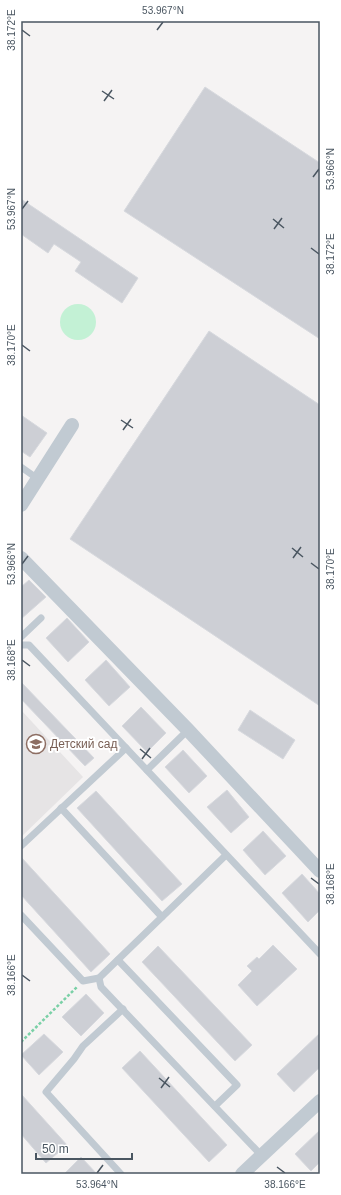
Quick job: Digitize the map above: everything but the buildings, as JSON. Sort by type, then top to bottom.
[{"type":"street","points":[[21,505],[72,425]]},
{"type":"street","points":[[21,558],[188,730],[320,871]]},
{"type":"street","points":[[242,1174],[320,1101]]},
{"type":"lane","points":[[21,468],[38,479]]},
{"type":"lane","points":[[21,637],[41,618]]},
{"type":"lane","points":[[21,645],[29,645],[320,954]]},
{"type":"lane","points":[[147,770],[188,730]]},
{"type":"lane","points":[[21,846],[126,748]]},
{"type":"lane","points":[[61,808],[162,917]]},
{"type":"lane","points":[[21,915],[83,981],[99,978],[226,855]]},
{"type":"lane","points":[[118,960],[237,1086],[216,1106]]},
{"type":"lane","points":[[99,978],[101,987],[262,1156]]},
{"type":"lane","points":[[121,1174],[46,1092],[83,1046],[123,1009]]},
{"type":"path","points":[[21,1042],[83,981]]},
{"type":"shaded area","name":"Детский сад","points":[[21,710],[83,777],[21,837]]},
{"type":"green space","points":[[82,304],[91,309],[95,315],[95,329],[91,335],[82,340],[74,340],[65,335],[61,329],[60,318],[65,309],[71,305]]},
{"type":"place","name":"Детский сад","points":[[36,744]]}]
